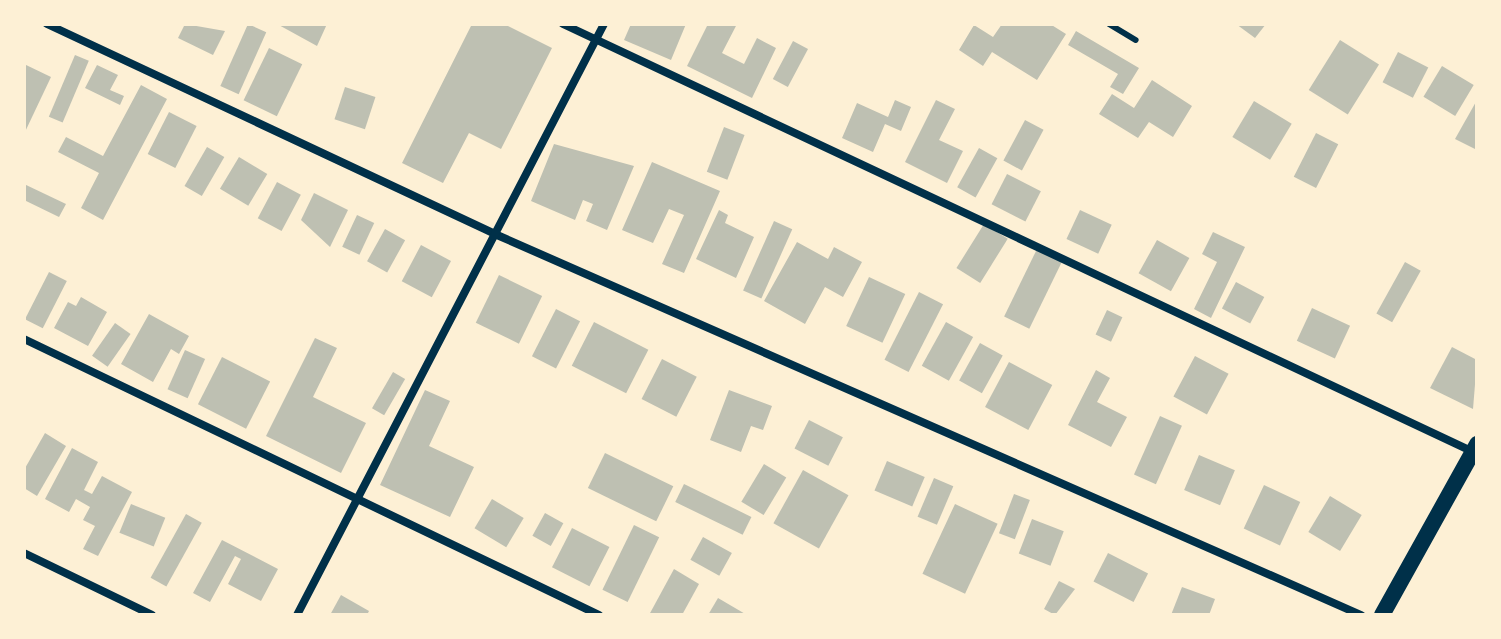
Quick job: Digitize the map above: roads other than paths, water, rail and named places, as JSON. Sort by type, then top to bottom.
[{"type":"main road","points":[[1382,615],[1473,447]]},
{"type":"street","points":[[47,24],[497,235],[1361,615]]},
{"type":"street","points":[[563,24],[1473,447]]},
{"type":"street","points":[[297,615],[604,24]]},
{"type":"street","points":[[24,339],[599,615]]},
{"type":"street","points":[[24,553],[152,615]]},
{"type":"lane","points":[[1109,24],[1136,40]]}]
